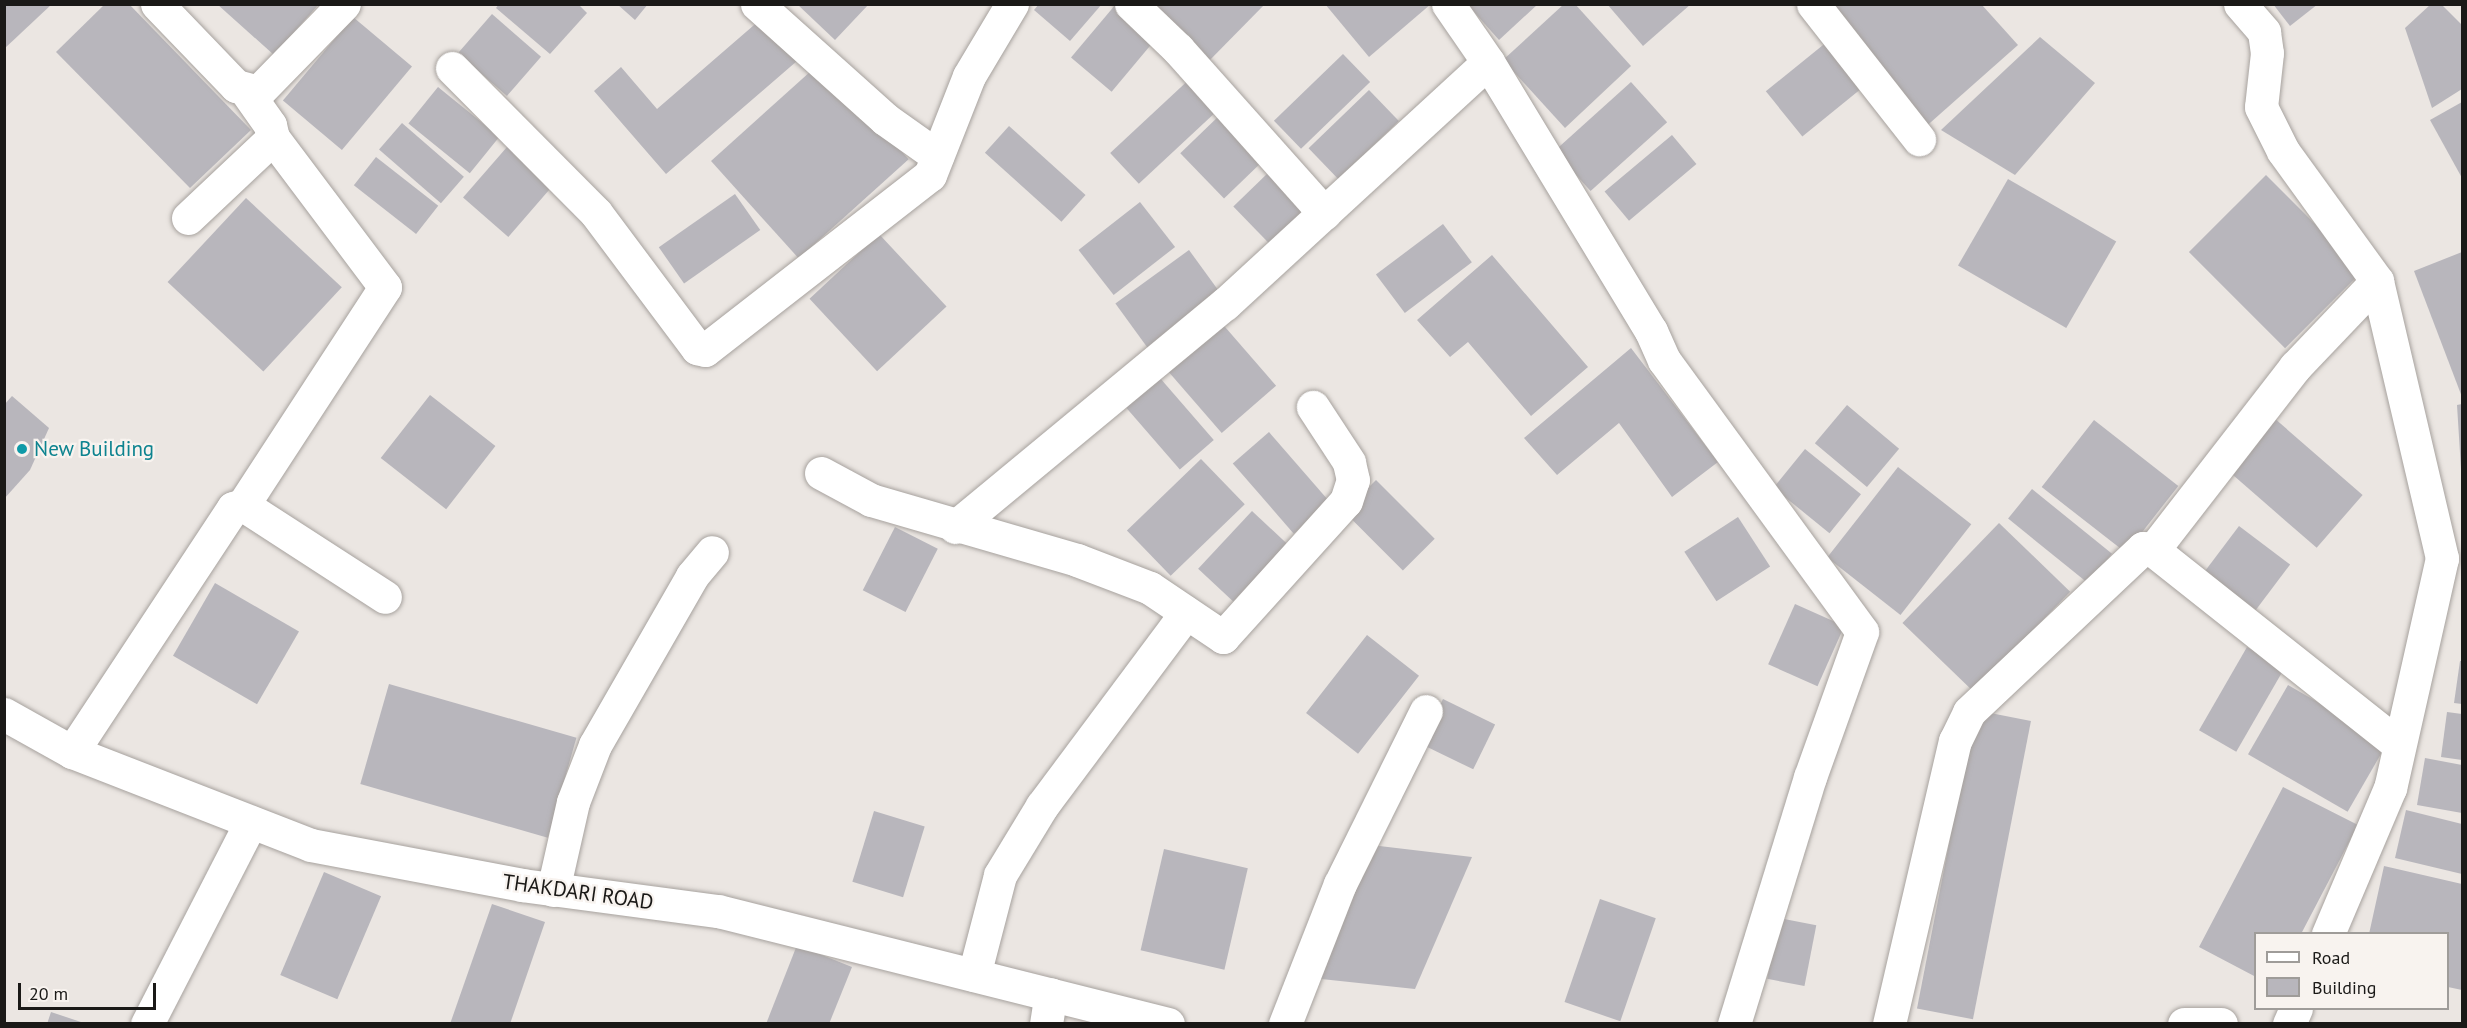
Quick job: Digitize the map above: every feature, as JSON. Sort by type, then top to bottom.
[{"type":"street","points":[[72,752],[228,515],[243,505],[385,287],[273,138],[270,125],[246,91],[158,4]]},
{"type":"street","points":[[246,91],[258,92],[344,4]]},
{"type":"street","points":[[757,4],[885,118],[937,156]]},
{"type":"street","points":[[452,68],[596,213],[700,350],[930,175],[969,76],[1012,4]]},
{"type":"street","points":[[1131,4],[1178,49],[1324,213]]},
{"type":"street","points":[[1448,4],[1488,62],[1651,331],[1664,360],[1862,632],[1809,777],[1734,1023]]},
{"type":"street","points":[[1813,4],[1919,139]]},
{"type":"street","points":[[2240,4],[2264,32],[2267,53],[2262,107],[2283,151],[2377,281],[2442,558],[2390,788],[2328,932]]},
{"type":"street","points":[[956,527],[1225,304],[1488,62]]},
{"type":"street","points":[[188,218],[266,149],[273,138]]},
{"type":"street","points":[[2153,550],[2295,367],[2377,281]]},
{"type":"street","points":[[821,473],[872,500],[956,527],[1077,560],[1150,588],[1223,637],[1232,631],[1346,501],[1353,480],[1349,462],[1313,407]]},
{"type":"street","points":[[243,505],[385,597]]},
{"type":"street","points":[[1889,1023],[1955,741],[1969,712],[2136,551],[2153,550],[2399,745]]},
{"type":"street","points":[[553,890],[573,802],[595,745],[692,576],[712,552]]},
{"type":"street","points":[[974,975],[1000,875],[1042,806],[1186,613]]},
{"type":"street","points":[[1285,1023],[1340,884],[1426,711]]},
{"type":"street","name":"THAKDARI ROAD","points":[[4,714],[72,752],[311,845],[553,890],[718,911],[974,975],[1049,1009],[1168,1023]]},
{"type":"street","points":[[147,1023],[251,822]]},
{"type":"street","points":[[2184,1023],[2221,1023]]},
{"type":"building","points":[[4,4],[52,4],[4,49]]},
{"type":"building","points":[[105,4],[129,4],[251,130],[190,188],[56,52]]},
{"type":"building","points":[[217,4],[319,4],[274,55]]},
{"type":"building","points":[[499,4],[578,4],[587,13],[550,54],[496,8]]},
{"type":"building","points":[[617,4],[648,4],[635,20]]},
{"type":"building","points":[[797,4],[869,4],[835,40]]},
{"type":"building","points":[[1039,4],[1102,4],[1070,41],[1034,10]]},
{"type":"building","points":[[1116,4],[1157,38],[1112,92],[1071,58]]},
{"type":"building","points":[[1144,4],[1265,4],[1205,65]]},
{"type":"building","points":[[1325,4],[1431,4],[1369,57]]},
{"type":"building","points":[[1467,4],[1538,4],[1499,40]]},
{"type":"building","points":[[1564,4],[1575,4],[1631,66],[1565,128],[1503,60]]},
{"type":"building","points":[[1607,4],[1691,4],[1643,46]]},
{"type":"building","points":[[2273,4],[2318,4],[2290,26]]},
{"type":"building","points":[[2431,4],[2441,4],[2462,25],[2462,89],[2432,108],[2405,28]]},
{"type":"building","points":[[1820,5],[1982,5],[2018,45],[1922,130]]},
{"type":"building","points":[[492,14],[541,57],[507,96],[458,53]]},
{"type":"building","points":[[353,17],[412,66],[342,150],[283,100]]},
{"type":"building","points":[[761,19],[797,61],[666,174],[594,91],[621,67],[657,109]]},
{"type":"building","points":[[2040,37],[2095,83],[2015,175],[1941,130]]},
{"type":"building","points":[[1828,41],[1865,86],[1802,136],[1766,91]]},
{"type":"building","points":[[1343,54],[1370,82],[1301,149],[1274,121]]},
{"type":"building","points":[[821,62],[909,159],[799,258],[711,161]]},
{"type":"building","points":[[1195,74],[1224,105],[1139,184],[1110,153]]},
{"type":"building","points":[[1631,82],[1667,122],[1591,191],[1554,151]]},
{"type":"building","points":[[438,87],[499,137],[470,173],[408,124]]},
{"type":"building","points":[[1369,90],[1399,121],[1338,179],[1309,148]]},
{"type":"building","points":[[2462,102],[2462,178],[2430,120]]},
{"type":"building","points":[[1222,113],[1266,158],[1224,199],[1180,153]]},
{"type":"building","points":[[402,123],[464,177],[441,203],[379,149]]},
{"type":"building","points":[[1009,126],[1086,195],[1061,222],[985,153]]},
{"type":"building","points":[[1672,135],[1696,164],[1629,221],[1605,192]]},
{"type":"building","points":[[507,147],[552,186],[508,237],[463,198]]},
{"type":"building","points":[[376,157],[438,206],[416,234],[354,185]]},
{"type":"building","points":[[1270,171],[1306,208],[1269,244],[1233,206]]},
{"type":"building","points":[[2266,175],[2362,271],[2285,348],[2189,252]]},
{"type":"building","points":[[2008,179],[2116,241],[2066,328],[1958,266]]},
{"type":"building","points":[[735,194],[760,230],[684,283],[659,247]]},
{"type":"building","points":[[246,198],[342,287],[263,371],[168,282]]},
{"type":"building","points":[[1140,202],[1175,247],[1114,295],[1079,250]]},
{"type":"building","points":[[1443,224],[1472,262],[1405,313],[1376,275]]},
{"type":"building","points":[[879,234],[947,306],[877,371],[810,299]]},
{"type":"building","points":[[1189,250],[1222,295],[1148,349],[1115,303]]},
{"type":"building","points":[[2462,252],[2462,397],[2414,271]]},
{"type":"building","points":[[1492,255],[1588,367],[1531,416],[1468,342],[1450,357],[1417,320]]},
{"type":"building","points":[[1219,320],[1276,386],[1222,433],[1165,367]]},
{"type":"building","points":[[1631,348],[1718,462],[1672,497],[1619,423],[1557,475],[1524,438]]},
{"type":"building","points":[[1160,378],[1214,440],[1180,469],[1126,408]]},
{"type":"building","points":[[430,395],[495,446],[446,509],[381,458]]},
{"type":"building","name":"New Building","points":[[12,396],[49,428],[30,470],[4,499],[4,405]]},
{"type":"building","points":[[2462,404],[2462,469],[2461,469],[2457,405]]},
{"type":"building","points":[[1847,405],[1899,449],[1867,487],[1815,443]]},
{"type":"building","points":[[2266,411],[2363,495],[2317,548],[2220,464]]},
{"type":"building","points":[[2094,420],[2178,486],[2126,553],[2042,487]]},
{"type":"building","points":[[1269,432],[1330,502],[1294,534],[1233,463]]},
{"type":"building","points":[[1805,449],[1861,494],[1829,533],[1774,488]]},
{"type":"building","points":[[1201,459],[1245,504],[1171,576],[1127,531]]},
{"type":"building","points":[[1898,467],[1971,524],[1900,615],[1827,558]]},
{"type":"building","points":[[1376,480],[1435,539],[1403,571],[1344,512]]},
{"type":"building","points":[[2032,489],[2112,554],[2088,583],[2008,519]]},
{"type":"building","points":[[1252,511],[1287,544],[1233,602],[1198,569]]},
{"type":"building","points":[[1738,517],[1770,566],[1716,601],[1684,552]]},
{"type":"building","points":[[1999,523],[2070,592],[1974,692],[1902,623]]},
{"type":"building","points":[[2239,526],[2290,565],[2256,610],[2205,572]]},
{"type":"building","points":[[895,527],[938,549],[906,612],[863,590]]},
{"type":"building","points":[[215,583],[299,632],[257,704],[173,656]]},
{"type":"building","points":[[1795,604],[1844,626],[1817,686],[1768,664]]},
{"type":"building","points":[[1367,635],[1419,676],[1358,754],[1306,713]]},
{"type":"building","points":[[2247,647],[2284,668],[2236,752],[2199,730]]},
{"type":"building","points":[[2460,661],[2462,661],[2462,704],[2454,703]]},
{"type":"building","points":[[389,684],[576,738],[548,838],[360,784]]},
{"type":"building","points":[[2288,685],[2388,742],[2348,812],[2248,754]]},
{"type":"building","points":[[1443,699],[1495,724],[1473,769],[1421,744]]},
{"type":"building","points":[[1975,710],[2031,721],[1973,1019],[1917,1008]]},
{"type":"building","points":[[2447,712],[2462,714],[2462,760],[2441,757]]},
{"type":"building","points":[[2425,758],[2462,765],[2462,813],[2417,805]]},
{"type":"building","points":[[2283,787],[2358,825],[2302,932],[2254,932],[2254,976],[2199,947]]},
{"type":"building","points":[[2406,810],[2462,824],[2462,874],[2395,858]]},
{"type":"building","points":[[874,811],[925,826],[903,897],[852,882]]},
{"type":"building","points":[[1371,845],[1472,857],[1415,989],[1312,978]]},
{"type":"building","points":[[1164,849],[1248,868],[1224,970],[1141,950]]},
{"type":"building","points":[[2384,866],[2462,884],[2462,990],[2449,987],[2449,932],[2369,932]]},
{"type":"building","points":[[324,872],[381,896],[337,999],[280,975]]},
{"type":"building","points":[[1600,899],[1656,918],[1620,1021],[1565,1002]]},
{"type":"building","points":[[492,904],[545,922],[510,1024],[450,1024]]},
{"type":"building","points":[[1779,918],[1816,925],[1804,986],[1767,979]]},
{"type":"building","points":[[797,945],[852,967],[829,1024],[766,1024]]},
{"type":"building","points":[[51,1012],[84,1023],[84,1024],[47,1024]]},
{"type":"place","name":"New Building","points":[[22,449]]}]
